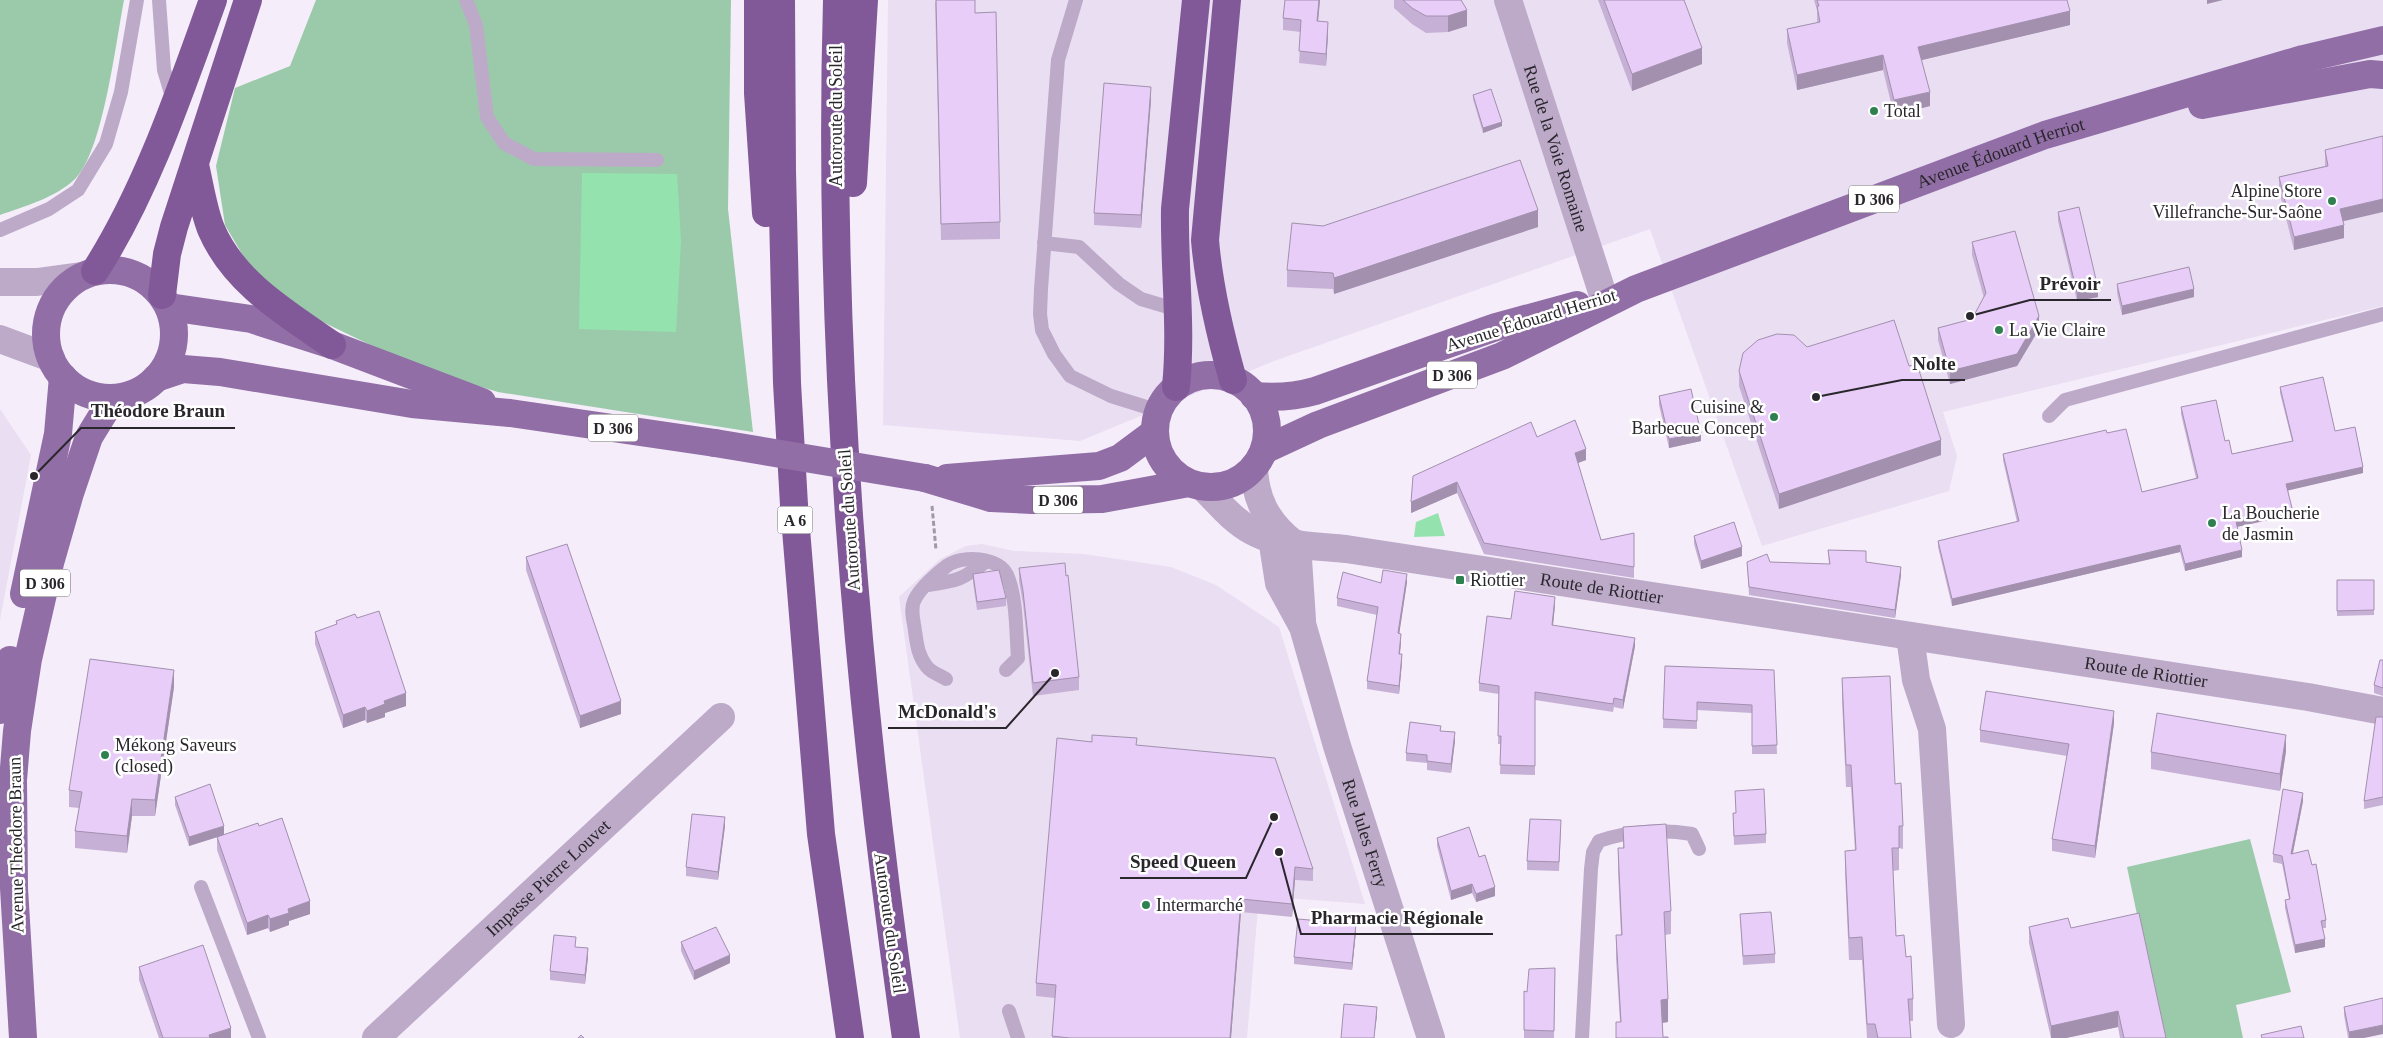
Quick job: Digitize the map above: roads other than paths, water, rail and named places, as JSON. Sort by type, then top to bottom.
[{"type":"highway","points":[[88,274],[110,248],[148,167],[213,0]]},
{"type":"highway","points":[[166,301],[167,254],[248,0]]},
{"type":"highway","points":[[758,0],[758,94],[779,414],[807,669]]},
{"type":"highway","name":"A 6","points":[[781,0],[782,170],[788,383],[794,505],[821,834],[850,1038]]},
{"type":"highway","name":"Autoroute du Soleil","points":[[837,0],[835,193],[840,384],[849,538],[877,828],[906,1038]]},
{"type":"highway","points":[[840,384],[864,0]]},
{"type":"highway","points":[[1176,387],[1180,351],[1175,209],[1196,0]]},
{"type":"highway","points":[[1226,0],[1205,240],[1207,269],[1218,327],[1244,388]]},
{"type":"highway","points":[[195,165],[211,229],[225,255],[244,279],[271,302],[332,345]]},
{"type":"main road","name":"Avenue Édouard Herriot","points":[[1244,388],[1274,398],[1294,397],[1315,391],[1496,327],[1636,289],[2045,135],[2303,59],[2383,40]]},
{"type":"main road","name":"Avenue Édouard Herriot","points":[[2114,116],[2211,104],[2370,74],[2383,75]]},
{"type":"main road","points":[[114,270],[132,273],[149,282],[166,301],[174,322],[172,352],[156,378],[144,388],[129,395],[113,398],[86,392],[57,367],[46,339],[51,311],[54,303],[66,288],[88,274],[114,270]]},
{"type":"main road","name":"Avenue Édouard Herriot","points":[[1259,459],[1318,425],[1502,356],[1636,289]]},
{"type":"main road","name":"D 306","points":[[166,301],[250,319],[332,345],[510,413]]},
{"type":"main road","name":"D 306","points":[[1,700],[58,434],[57,367]]},
{"type":"main road","name":"D 306","points":[[156,378],[183,369],[220,372],[412,404],[510,413],[715,443],[927,478],[991,498],[1032,500],[1102,499],[1196,485]]},
{"type":"main road","points":[[1204,376],[1219,376],[1244,388],[1262,408],[1266,422],[1267,436],[1259,459],[1231,484],[1217,487],[1196,485],[1171,471],[1164,463],[1156,443],[1157,422],[1166,398],[1176,387],[1189,380],[1204,376]]},
{"type":"main road","name":"Avenue Théodore Braun","points":[[23,1038],[14,888],[13,780],[17,731],[28,659],[50,563],[70,493],[89,437],[113,398]]},
{"type":"main road","name":"D 306","points":[[927,478],[1098,466],[1120,458],[1157,422]]},
{"type":"street","name":"Rue de la Voie Romaine","points":[[1508,0],[1604,298]]},
{"type":"street","points":[[0,282],[37,282],[88,274]]},
{"type":"street","points":[[0,339],[57,367]]},
{"type":"street","points":[[1259,459],[1262,506],[1270,522],[1287,542]]},
{"type":"street","name":"Route de Riottier","points":[[1196,485],[1247,527],[1287,542],[2308,697],[2383,711]]},
{"type":"street","name":"Rue Jules Ferry","points":[[1287,542],[1279,583],[1303,627],[1337,746],[1431,1038]]},
{"type":"street","points":[[1910,636],[1916,680],[1932,729],[1951,1024]]},
{"type":"street","name":"Impasse Pierre Louvet","points":[[376,1038],[721,716]]},
{"type":"lane","points":[[0,230],[49,209],[78,190],[106,144],[121,92],[137,0]]},
{"type":"lane","points":[[159,0],[164,70],[174,102]]},
{"type":"lane","points":[[466,0],[476,25],[488,117],[504,143],[534,159],[657,160]]},
{"type":"lane","points":[[1076,0],[1058,60],[1040,314],[1046,339],[1062,368],[1070,376],[1157,422]]},
{"type":"lane","points":[[1044,243],[1079,247],[1119,284],[1141,299],[1178,310]]},
{"type":"lane","points":[[2049,416],[2065,400],[2383,314]]},
{"type":"lane","points":[[946,679],[928,668],[918,649],[913,602],[949,565],[963,560],[987,561],[999,566],[1006,574],[1012,593],[1018,658],[1006,670]]},
{"type":"lane","points":[[1582,1038],[1591,868],[1593,852],[1599,841],[1617,834],[1680,832],[1692,834],[1699,850]]},
{"type":"lane","points":[[201,887],[259,1038]]},
{"type":"lane","points":[[1009,1010],[1018,1038]]},
{"type":"place","name":"Total","points":[[1874,111]]},
{"type":"place","name":"Alpine Store Villefranche-Sur-Saône","points":[[2332,201]]},
{"type":"place","name":"Prévoir","points":[[1970,316]]},
{"type":"place","name":"La Vie Claire","points":[[1999,330]]},
{"type":"place","name":"Nolte","points":[[1816,397]]},
{"type":"place","name":"Cuisine & Barbecue Concept","points":[[1774,417]]},
{"type":"place","name":"Théodore Braun","points":[[34,476]]},
{"type":"place","name":"La Boucherie de Jasmin","points":[[2212,523]]},
{"type":"place","name":"Riottier","points":[[1460,580]]},
{"type":"place","name":"McDonald's","points":[[1055,673]]},
{"type":"place","name":"Mékong Saveurs (closed)","points":[[105,755]]},
{"type":"place","name":"Speed Queen","points":[[1274,817]]},
{"type":"place","name":"Pharmacie Régionale","points":[[1279,852]]},
{"type":"place","name":"Intermarché","points":[[1146,905]]}]
